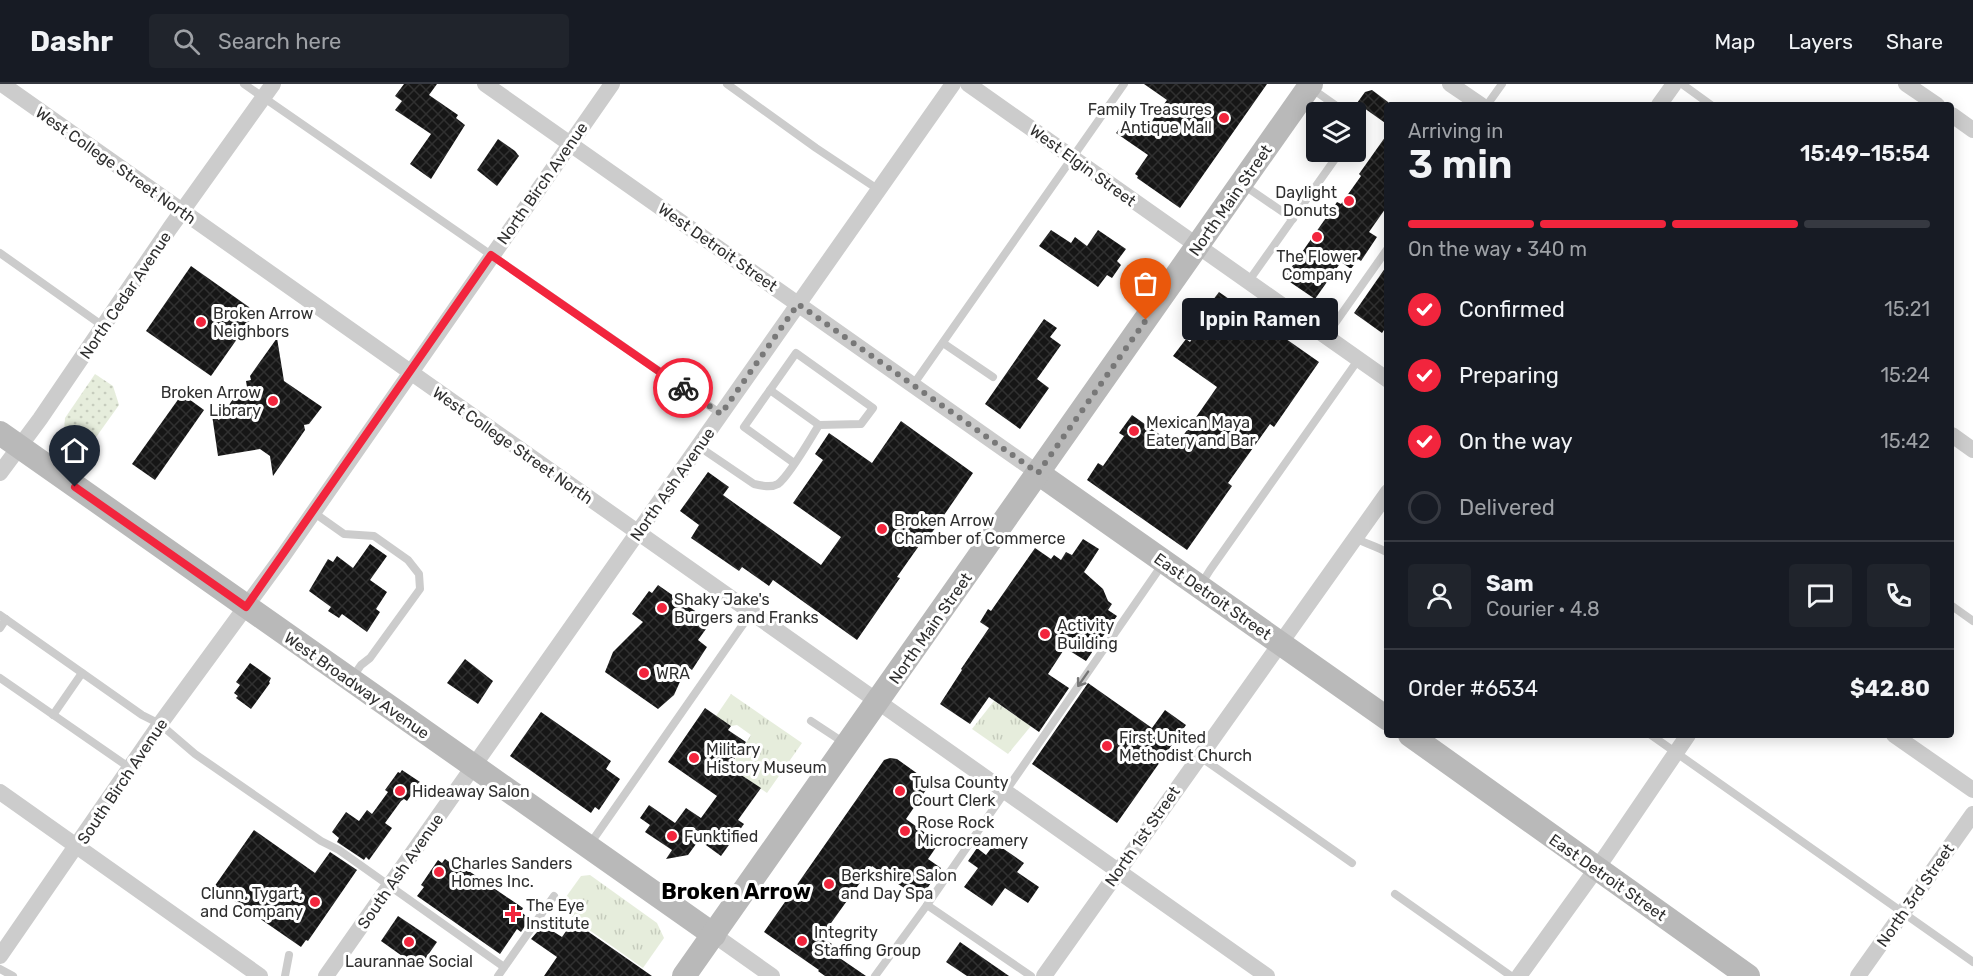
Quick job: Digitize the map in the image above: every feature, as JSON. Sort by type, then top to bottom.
[{"type":"street","name":"West College Street North","points":[[2,84],[1268,976]]},
{"type":"street","name":"West Detroit Street","points":[[485,84],[1038,473]]},
{"type":"street","name":"North Birch Avenue","points":[[246,607],[612,84]]},
{"type":"street","name":"North Ash Avenue","points":[[474,767],[953,84]]},
{"type":"street","name":"West Elgin Street","points":[[968,84],[1384,377]]},
{"type":"street","points":[[1661,102],[1674,84]]},
{"type":"street","points":[[1906,84],[1933,102]]},
{"type":"street","name":"North Main Street","points":[[684,976],[1310,85]]},
{"type":"street","points":[[1457,86],[1477,102]]},
{"type":"street","name":"North Cedar Avenue","points":[[0,473],[10,440],[103,326],[268,91]]},
{"type":"street","points":[[1954,116],[1973,130]]},
{"type":"street","points":[[1954,436],[1973,450]]},
{"type":"street","name":"West Broadway Avenue","points":[[10,440],[714,935]]},
{"type":"street","name":"East Detroit Street","points":[[1038,473],[1384,716]]},
{"type":"street","name":"North 1st Street","points":[[1044,976],[1384,498]]},
{"type":"street","name":"South Birch Avenue","points":[[0,956],[160,724],[246,607]]},
{"type":"street","name":"East Detroit Street","points":[[1414,738],[1748,976]]},
{"type":"street","points":[[1519,976],[1686,738]]},
{"type":"street","points":[[1898,738],[1973,790]]},
{"type":"street","name":"South Ash Avenue","points":[[326,976],[474,767]]},
{"type":"street","points":[[0,792],[260,976]]},
{"type":"street","name":"North 3rd Street","points":[[1858,976],[1973,814]]},
{"type":"street","points":[[714,935],[772,976]]},
{"type":"lane","points":[[244,84],[268,91],[491,255],[721,414]]},
{"type":"lane","points":[[728,84],[816,148],[879,190]]},
{"type":"lane","points":[[913,386],[1124,84]]},
{"type":"lane","points":[[1489,102],[1502,84]]},
{"type":"lane","points":[[1682,84],[1707,102]]},
{"type":"lane","points":[[1310,85],[1332,102]]},
{"type":"lane","points":[[1248,282],[1333,162]]},
{"type":"lane","points":[[1242,183],[1293,219]]},
{"type":"lane","points":[[0,253],[103,326]]},
{"type":"lane","points":[[1326,336],[1384,254]]},
{"type":"lane","points":[[943,343],[993,377]]},
{"type":"lane","points":[[770,390],[819,425],[861,424],[873,408],[796,353],[770,390],[744,427],[794,463]]},
{"type":"lane","points":[[1200,586],[1358,360]]},
{"type":"lane","points":[[699,446],[754,484],[765,487],[776,485],[794,463],[819,425]]},
{"type":"lane","points":[[313,512],[344,534],[374,536],[408,560],[419,574],[420,589],[370,658],[361,665],[350,680]]},
{"type":"lane","points":[[1355,538],[1384,550]]},
{"type":"lane","points":[[875,976],[927,905],[1164,562]]},
{"type":"lane","points":[[1954,607],[1973,621]]},
{"type":"lane","points":[[588,847],[751,613]]},
{"type":"lane","points":[[0,628],[3,617],[142,715],[160,724],[195,754],[321,841],[339,850],[504,967]]},
{"type":"lane","points":[[53,715],[82,673]]},
{"type":"lane","points":[[0,678],[130,768]]},
{"type":"lane","points":[[812,721],[848,745]]},
{"type":"lane","points":[[1655,738],[1973,962]]},
{"type":"lane","points":[[1199,756],[1352,863]]},
{"type":"lane","points":[[1395,894],[1511,976]]},
{"type":"lane","points":[[498,976],[554,896]]},
{"type":"lane","points":[[927,905],[1031,976]]},
{"type":"lane","points":[[285,976],[289,955]]},
{"type":"lane","points":[[0,969],[13,976]]},
{"type":"green space","points":[[95,374],[113,386],[119,405],[89,447],[64,432],[65,418]]},
{"type":"green space","points":[[731,694],[802,743],[767,793],[730,767],[751,735],[737,725],[731,726],[716,716]]},
{"type":"green space","points":[[994,701],[1031,726],[1008,754],[972,729]]},
{"type":"green space","points":[[590,875],[657,923],[664,938],[643,968],[558,908],[581,876]]},
{"type":"building","points":[[404,84],[437,84],[429,95],[458,115],[456,118],[465,125],[431,179],[410,164],[431,134],[395,110],[402,101],[395,96]]},
{"type":"building","points":[[1144,84],[1267,84],[1180,208],[1137,178],[1135,174],[1148,155],[1116,133],[1126,120],[1144,132],[1167,100]]},
{"type":"building","points":[[1372,90],[1388,102],[1384,102],[1384,122],[1366,109],[1366,102],[1358,102],[1365,92]]},
{"type":"building","points":[[498,139],[519,156],[497,186],[477,170]]},
{"type":"building","points":[[1384,139],[1384,211],[1369,232],[1377,237],[1361,261],[1358,259],[1351,269],[1341,262],[1315,299],[1284,278],[1337,202],[1341,204],[1361,176],[1359,174]]},
{"type":"building","points":[[1051,230],[1071,243],[1075,237],[1087,246],[1098,230],[1126,249],[1117,261],[1121,265],[1112,278],[1107,275],[1098,287],[1039,246]]},
{"type":"building","name":"Broken Arrow Neighbors","points":[[191,266],[256,312],[211,376],[146,331]]},
{"type":"building","points":[[1384,270],[1384,330],[1382,333],[1354,313]]},
{"type":"building","points":[[1219,292],[1319,362],[1274,427],[1270,424],[1228,483],[1232,486],[1187,550],[1087,480],[1098,463],[1103,466],[1124,436],[1119,433],[1132,415],[1176,446],[1217,387],[1173,356],[1186,339],[1190,342],[1211,312],[1206,309]]},
{"type":"building","points":[[1044,319],[1057,328],[1050,337],[1061,345],[1037,379],[1049,388],[1020,429],[985,404]]},
{"type":"building","name":"Broken Arrow Library","points":[[277,338],[284,381],[322,407],[309,424],[304,425],[305,430],[273,476],[270,456],[260,449],[218,456],[212,415],[219,420],[241,387],[247,387],[246,381],[251,380],[250,376]]},
{"type":"building","points":[[182,394],[204,410],[155,480],[132,464]]},
{"type":"building","name":"Broken Arrow Chamber of Commerce","points":[[901,421],[973,473],[931,534],[928,533],[897,577],[900,578],[857,640],[773,580],[769,586],[742,567],[739,571],[691,538],[699,525],[680,511],[708,472],[729,487],[723,495],[821,565],[841,537],[793,503],[823,460],[815,454],[829,433],[872,463]]},
{"type":"building","name":"Activity Building","points":[[1083,539],[1099,549],[1084,572],[1103,589],[1108,601],[1112,604],[1108,610],[1117,616],[1086,661],[1065,648],[1048,674],[1069,688],[1039,732],[989,697],[970,724],[940,704],[989,628],[980,622],[988,609],[991,611],[1035,548],[1051,559],[1054,555],[1061,560],[1066,552],[1072,555]]},
{"type":"building","points":[[370,544],[387,556],[370,580],[387,592],[376,609],[380,612],[367,632],[342,614],[339,618],[328,611],[331,607],[309,591],[328,559],[333,562],[337,556],[353,568]]},
{"type":"building","points":[[658,585],[711,622],[698,640],[707,647],[692,670],[687,666],[674,695],[658,709],[605,672],[613,652],[643,622],[632,614],[649,591],[652,593]]},
{"type":"building","points":[[465,659],[493,681],[478,704],[447,683]]},
{"type":"building","points":[[250,663],[271,678],[270,683],[251,709],[236,698],[238,696],[234,693],[240,685],[236,682]]},
{"type":"building","name":"First United Methodist Church","points":[[1088,683],[1152,728],[1165,710],[1186,725],[1117,823],[1032,764]]},
{"type":"building","points":[[705,708],[731,726],[728,730],[746,742],[729,767],[761,788],[738,820],[744,824],[721,856],[699,840],[688,855],[666,859],[672,850],[645,832],[650,825],[640,818],[649,805],[675,823],[686,808],[701,818],[717,796],[668,762]]},
{"type":"building","points":[[541,712],[611,761],[606,769],[620,779],[599,810],[595,807],[591,813],[510,756]]},
{"type":"building","points":[[897,759],[918,774],[915,778],[928,787],[906,819],[939,843],[928,859],[941,868],[920,899],[872,866],[821,937],[832,944],[828,950],[866,976],[825,976],[764,932],[884,760]]},
{"type":"building","points":[[402,770],[420,782],[407,801],[404,799],[401,801],[385,823],[392,828],[369,860],[366,857],[364,860],[337,842],[339,838],[332,832],[346,812],[359,821],[367,810],[372,814],[388,792],[385,790]]},
{"type":"building","points":[[254,830],[315,873],[330,852],[357,870],[308,941],[306,940],[301,947],[214,887]]},
{"type":"building","points":[[995,843],[1024,863],[1017,872],[1039,887],[1028,903],[1005,888],[992,906],[964,887],[978,868],[968,861],[977,848],[986,855]]},
{"type":"building","points":[[445,859],[458,868],[460,865],[523,908],[521,912],[530,919],[521,932],[517,929],[500,954],[417,896],[424,887],[421,885],[438,860],[442,863]]},
{"type":"building","name":"Laurannae Social","points":[[398,916],[437,942],[419,968],[381,941]]},
{"type":"building","points":[[573,921],[652,976],[544,976],[557,957],[531,939],[543,925],[562,937]]},
{"type":"building","points":[[960,942],[1009,976],[967,976],[946,962]]},
{"type":"way so far","points":[[683,388],[721,414],[798,304],[1038,473],[1146,320]]},
{"type":"place","name":"Family Treasures Antique Mall","points":[[1224,118]]},
{"type":"place","name":"Daylight Donuts","points":[[1349,201]]},
{"type":"place","name":"The Flower Company","points":[[1317,237]]},
{"type":"place","name":"Ippin Ramen","points":[[1146,320]]},
{"type":"place","name":"Broken Arrow Neighbors","points":[[201,322]]},
{"type":"place","name":"Broken Arrow Library","points":[[273,401]]},
{"type":"place","name":"Mexican Maya Eatery and Bar","points":[[1134,431]]},
{"type":"place","name":"Broken Arrow Chamber of Commerce","points":[[882,529]]},
{"type":"place","name":"Shaky Jake's Burgers and Franks","points":[[662,608]]},
{"type":"place","name":"Activity Building","points":[[1045,634]]},
{"type":"place","name":"WRA","points":[[644,673]]},
{"type":"place","name":"First United Methodist Church","points":[[1107,746]]},
{"type":"place","name":"Military History Museum","points":[[694,758]]},
{"type":"place","name":"Hideaway Salon","points":[[400,791]]},
{"type":"place","name":"Tulsa County Court Clerk","points":[[900,791]]},
{"type":"place","name":"Rose Rock Microcreamery","points":[[905,831]]},
{"type":"place","name":"Funktified","points":[[672,836]]},
{"type":"place","name":"Charles Sanders Homes Inc.","points":[[439,872]]},
{"type":"place","name":"Berkshire Salon and Day Spa","points":[[829,884]]},
{"type":"place","name":"Clunn, Tygart, and Company","points":[[315,902]]},
{"type":"place","name":"The Eye Institute","points":[[513,914]]},
{"type":"place","name":"Integrity Staffing Group","points":[[802,941]]},
{"type":"place","name":"Laurannae Social","points":[[409,942]]},
{"type":"district","name":"Broken Arrow","points":[[736,891]]},
{"type":"route","points":[[75,487],[246,607],[491,255],[683,388]]}]
